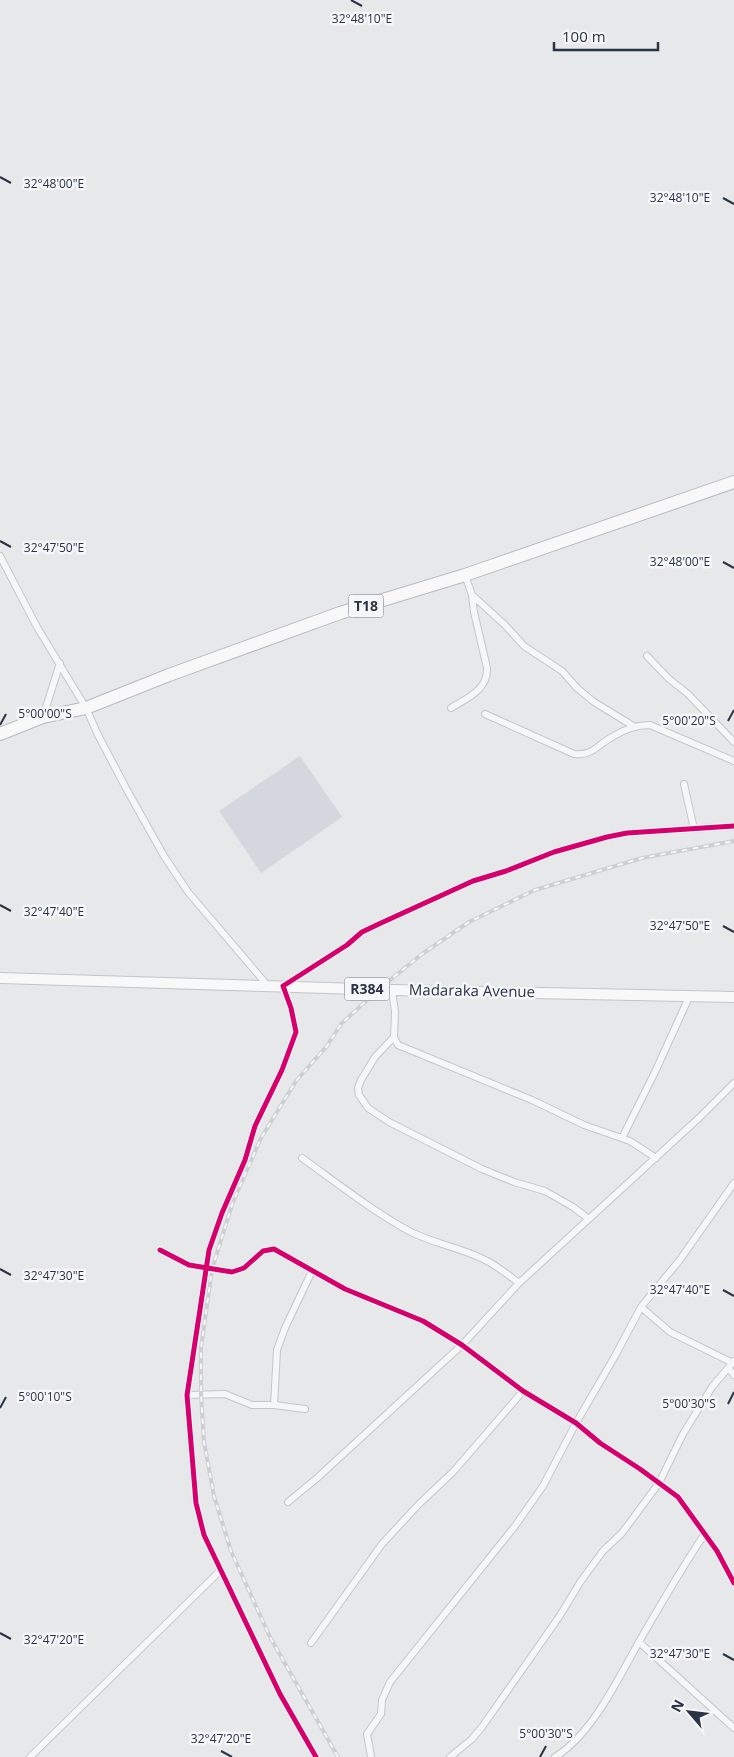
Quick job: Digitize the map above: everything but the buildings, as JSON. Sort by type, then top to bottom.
[{"type":"highway","name":"T18","points":[[0,734],[43,717],[86,708],[169,675],[340,613],[465,576],[734,482]]},
{"type":"main road","name":"Madaraka Avenue","points":[[0,978],[181,982],[392,990],[734,997]]},
{"type":"street","points":[[0,556],[37,627],[86,708],[126,790],[164,856],[188,892],[268,986]]},
{"type":"street","points":[[451,708],[477,692],[488,676],[472,595],[465,576]]},
{"type":"street","points":[[472,595],[505,625],[524,646],[562,671],[585,696],[635,727]]},
{"type":"street","points":[[647,656],[668,678],[688,694],[734,742]]},
{"type":"street","points":[[43,717],[60,663]]},
{"type":"street","points":[[485,714],[574,754],[583,755],[590,753],[612,736],[635,727],[650,725],[734,761]]},
{"type":"street","points":[[684,784],[694,829]]},
{"type":"street","points":[[316,1757],[280,1694],[262,1653],[220,1571],[198,1519],[187,1396],[209,1250],[222,1213],[245,1160],[255,1126],[296,1032],[291,1008],[283,986],[347,945],[362,932],[404,911],[473,881],[506,871],[554,852],[627,833],[734,826]]},
{"type":"street","points":[[392,990],[396,1012],[394,1037],[402,1048],[532,1100],[584,1125],[630,1141],[656,1158]]},
{"type":"street","points":[[622,1138],[690,995]]},
{"type":"street","points":[[394,1037],[375,1057],[358,1088],[359,1095],[368,1108],[389,1122],[475,1166],[514,1182],[545,1191],[573,1207],[589,1219]]},
{"type":"street","points":[[288,1502],[316,1479],[462,1345],[518,1284],[656,1158],[734,1083]]},
{"type":"street","points":[[302,1158],[350,1191],[369,1207],[409,1230],[481,1258],[500,1269],[518,1284]]},
{"type":"street","points":[[371,1757],[367,1734],[381,1714],[382,1700],[390,1682],[515,1526],[537,1495],[555,1466],[576,1423],[641,1307],[679,1261],[734,1183]]},
{"type":"street","points":[[160,1250],[183,1263],[221,1272],[239,1271],[263,1251],[271,1249],[281,1252],[345,1289],[422,1321],[462,1345],[523,1391],[576,1423],[600,1443],[678,1497],[716,1551],[734,1583]]},
{"type":"street","points":[[274,1405],[277,1350],[285,1328],[312,1271]]},
{"type":"street","points":[[450,1757],[472,1739],[482,1727],[559,1617],[581,1581],[603,1551],[622,1533],[659,1483],[683,1434],[707,1395],[734,1362],[670,1332],[641,1307]]},
{"type":"street","points":[[729,1369],[734,1375]]},
{"type":"street","points":[[311,1643],[382,1544],[453,1472],[523,1391]]},
{"type":"street","points":[[187,1396],[218,1393],[252,1405],[274,1405],[306,1409]]},
{"type":"street","points":[[555,1757],[575,1741],[590,1723],[613,1688],[683,1566],[704,1535]]},
{"type":"street","points":[[30,1757],[220,1571]]},
{"type":"street","points":[[639,1642],[734,1728]]},
{"type":"shaded area","points":[[300,756],[342,817],[261,873],[219,811]]},
{"type":"railway","points":[[338,1757],[270,1637],[231,1551],[214,1496],[204,1442],[201,1348],[212,1269],[233,1202],[261,1138],[296,1081],[327,1046],[341,1024],[379,989],[422,954],[469,922],[535,890],[642,858],[734,841]]},
{"type":"cycle path","points":[[316,1757],[280,1694],[204,1535],[196,1503],[187,1395],[209,1250],[222,1213],[245,1160],[255,1126],[282,1070],[296,1032],[291,1008],[283,986],[347,945],[362,932],[473,881],[506,871],[554,852],[627,833],[734,826]]},
{"type":"cycle path","points":[[160,1250],[189,1265],[232,1272],[244,1268],[263,1251],[274,1249],[345,1289],[423,1321],[462,1345],[523,1391],[576,1423],[600,1443],[678,1497],[717,1551],[734,1583]]}]
